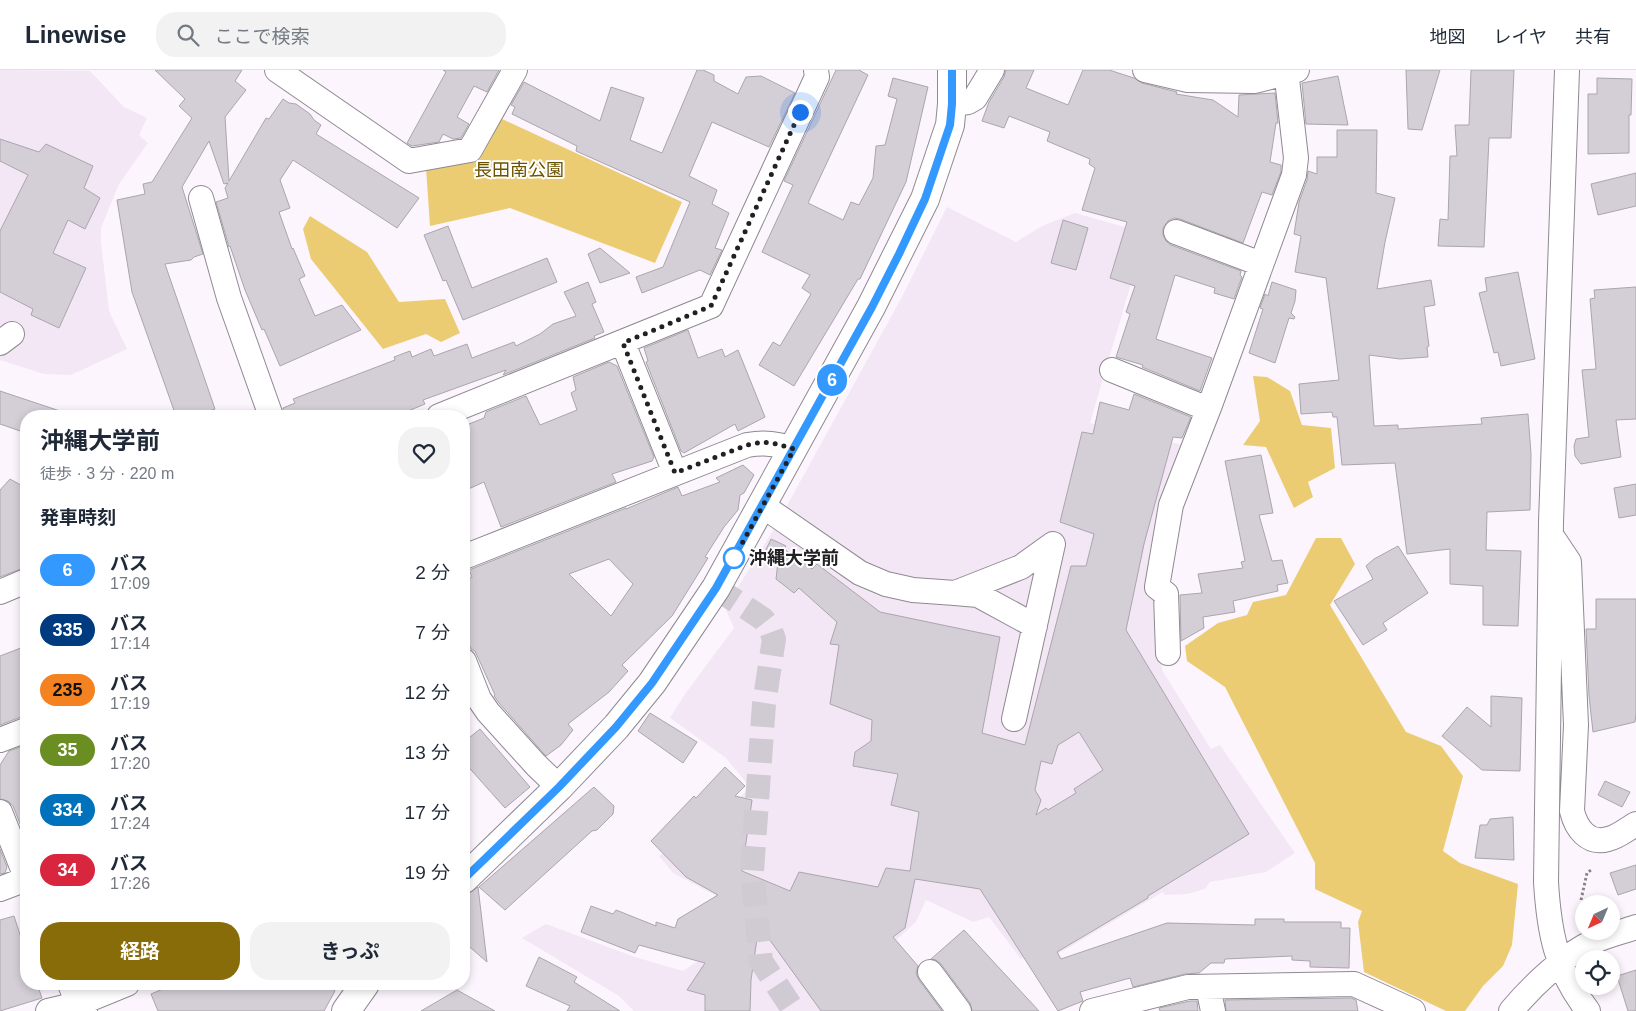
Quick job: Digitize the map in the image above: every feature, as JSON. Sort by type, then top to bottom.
[{"type":"main road","points":[[470,872],[559,787],[616,727],[652,683],[716,588],[872,307],[925,199],[950,125],[952,70]]},
{"type":"street","points":[[277,70],[409,161],[470,150],[515,70]]},
{"type":"street","points":[[454,410],[711,306],[817,77],[816,70]]},
{"type":"street","points":[[952,104],[968,102],[975,98],[992,70]]},
{"type":"street","points":[[1145,70],[1188,80],[1255,81],[1290,71],[1296,158],[1294,175],[1208,410],[1170,505],[1158,587],[1166,594],[1168,653]]},
{"type":"street","points":[[1566,70],[1551,536],[1546,882],[1551,933],[1560,964],[1588,1011]]},
{"type":"street","points":[[201,198],[230,298],[270,410]]},
{"type":"street","points":[[1176,232],[1261,264]]},
{"type":"street","points":[[623,343],[675,473]]},
{"type":"street","points":[[1112,370],[1208,410]]},
{"type":"street","points":[[470,555],[747,445],[763,442],[794,449]]},
{"type":"street","points":[[763,506],[860,573],[886,584],[913,590],[978,595],[1035,626]]},
{"type":"street","points":[[1551,536],[1569,562],[1576,725],[1572,811],[1574,821],[1586,836],[1605,840],[1636,824]]},
{"type":"street","points":[[955,593],[1021,567],[1053,544],[1014,719]]},
{"type":"street","points":[[0,592],[20,584]]},
{"type":"street","points":[[471,704],[488,712],[536,766],[559,787]]},
{"type":"street","points":[[0,740],[20,732]]},
{"type":"street","points":[[0,812],[20,863]]},
{"type":"street","points":[[0,889],[20,881]]},
{"type":"street","points":[[1511,1011],[1571,954],[1596,940],[1636,927]]},
{"type":"street","points":[[930,972],[959,1011]]},
{"type":"street","points":[[1092,1011],[1188,987],[1354,984],[1413,1011]]},
{"type":"street","points":[[1208,987],[1213,1011]]},
{"type":"street","points":[[48,1011],[109,990]]},
{"type":"path","points":[[1582,895],[1586,873],[1591,870]]},
{"type":"shaded area","points":[[0,70],[90,71],[124,107],[147,118],[139,135],[148,143],[119,184],[101,228],[109,311],[127,349],[71,375],[44,374],[0,360]]},
{"type":"shaded area","points":[[947,207],[1016,242],[1042,226],[1075,213],[1146,233],[1090,423],[1187,446],[1157,593],[1162,670],[1211,749],[1220,745],[1295,853],[1266,872],[1210,882],[1205,889],[1187,894],[1165,895],[1163,892],[1039,965],[1031,954],[1021,959],[989,917],[973,922],[926,900],[916,922],[865,968],[896,1011],[634,1011],[619,996],[522,938],[546,924],[635,957],[683,971],[701,959],[715,895],[673,873],[659,856],[735,802],[750,787],[726,758],[670,718],[685,694],[734,628],[725,608],[774,529],[903,295]]},
{"type":"green space","name":"長田南公園","points":[[502,119],[682,202],[655,263],[510,208],[430,226],[426,168],[479,160]]},
{"type":"green space","points":[[310,216],[367,252],[399,302],[445,299],[460,333],[441,342],[426,334],[383,349],[311,259],[303,229]]},
{"type":"green space","points":[[1253,376],[1267,377],[1290,391],[1302,425],[1331,428],[1335,468],[1308,482],[1313,497],[1294,508],[1266,447],[1243,445],[1260,421]]},
{"type":"green space","points":[[1316,538],[1341,538],[1355,564],[1330,605],[1406,732],[1441,746],[1463,776],[1443,851],[1460,863],[1518,884],[1512,945],[1503,966],[1483,986],[1465,1011],[1446,1011],[1364,972],[1358,922],[1362,911],[1315,889],[1315,863],[1225,687],[1187,661],[1185,646],[1218,623],[1247,615],[1253,602],[1286,595]]},
{"type":"building","points":[[155,70],[242,70],[235,81],[246,90],[225,117],[229,181],[266,118],[269,119],[283,99],[289,103],[296,104],[321,125],[316,134],[419,198],[397,228],[293,160],[280,180],[290,208],[279,212],[292,249],[305,276],[299,279],[315,316],[342,305],[361,330],[280,366],[264,329],[262,330],[229,247],[216,202],[228,198],[225,188],[228,183],[224,184],[209,141],[182,187],[203,254],[191,260],[165,264],[215,409],[212,410],[174,410],[132,292],[117,200],[145,194],[143,184],[152,182],[192,118],[179,106],[185,99]]},
{"type":"building","points":[[443,70],[499,70],[487,92],[474,86],[457,117],[469,124],[461,138],[453,139],[443,134],[439,142],[412,146],[407,143],[446,72]]},
{"type":"building","points":[[697,70],[703,70],[714,75],[714,81],[738,94],[746,77],[761,76],[795,93],[769,147],[712,122],[689,176],[717,190],[712,204],[729,213],[715,248],[722,250],[710,275],[700,270],[642,293],[636,277],[663,267],[690,202],[576,151],[577,146],[512,114],[515,107],[511,105],[524,82],[600,121],[611,87],[644,98],[630,140],[662,153]]},
{"type":"building","points":[[836,70],[859,70],[868,75],[808,203],[843,220],[851,202],[859,205],[873,178],[876,146],[885,145],[897,99],[888,96],[893,78],[928,87],[906,182],[860,279],[858,279],[794,386],[759,365],[773,342],[780,346],[811,294],[802,288],[810,275],[762,252],[793,185],[784,181]]},
{"type":"building","points":[[1006,70],[1034,70],[1026,88],[1068,105],[1083,70],[1109,70],[1134,78],[1142,83],[1177,92],[1176,94],[1213,100],[1238,117],[1239,95],[1275,93],[1278,123],[1276,123],[1270,162],[1281,165],[1281,172],[1272,195],[1262,192],[1243,243],[1180,219],[1174,218],[1168,221],[1163,228],[1163,235],[1171,245],[1241,271],[1240,275],[1242,277],[1234,299],[1214,293],[1215,288],[1175,275],[1156,339],[1212,358],[1200,391],[1142,367],[1143,365],[1116,357],[1130,314],[1126,312],[1135,286],[1110,278],[1127,222],[1082,210],[1095,168],[1089,164],[1090,159],[1047,141],[1050,132],[1009,116],[1004,128],[982,121],[989,102],[1004,77]]},
{"type":"building","points":[[1406,70],[1440,70],[1422,130],[1408,129]]},
{"type":"building","points":[[1471,70],[1514,70],[1511,138],[1489,138],[1484,247],[1438,246],[1440,219],[1448,220],[1450,156],[1457,156],[1455,125],[1469,125]]},
{"type":"building","points":[[1338,76],[1348,125],[1306,124],[1302,83]]},
{"type":"building","points":[[1597,78],[1632,79],[1631,115],[1629,115],[1629,153],[1588,154],[1588,94],[1597,94]]},
{"type":"building","points":[[1337,130],[1377,130],[1376,193],[1395,198],[1377,289],[1431,280],[1435,305],[1424,307],[1429,346],[1427,347],[1428,357],[1400,359],[1369,355],[1374,426],[1398,425],[1398,429],[1482,424],[1481,418],[1528,414],[1531,454],[1530,510],[1487,512],[1486,550],[1521,551],[1518,626],[1483,625],[1483,586],[1450,584],[1450,549],[1407,554],[1395,463],[1342,465],[1337,417],[1333,417],[1332,412],[1301,414],[1299,384],[1339,380],[1326,278],[1295,272],[1301,236],[1294,234],[1299,202],[1307,180],[1308,171],[1317,174],[1317,157],[1337,157]]},
{"type":"building","points":[[0,139],[39,152],[46,144],[93,166],[84,188],[100,198],[85,229],[68,220],[53,253],[86,268],[59,328],[31,315],[33,309],[0,292],[0,231],[28,175],[0,161]]},
{"type":"building","points":[[1636,173],[1636,206],[1598,215],[1591,184]]},
{"type":"building","points":[[1063,220],[1088,228],[1076,270],[1051,263]]},
{"type":"building","points":[[448,226],[472,288],[547,258],[557,282],[463,320],[446,280],[443,281],[424,235]]},
{"type":"building","points":[[600,248],[630,273],[600,283],[588,254]]},
{"type":"building","points":[[1518,272],[1535,359],[1501,366],[1498,352],[1494,353],[1479,293],[1487,291],[1485,278]]},
{"type":"building","points":[[588,282],[596,302],[592,304],[604,332],[594,336],[595,338],[503,375],[506,370],[423,400],[425,404],[410,410],[283,410],[283,408],[295,403],[293,399],[395,360],[394,357],[410,351],[412,357],[431,349],[434,356],[467,344],[472,358],[514,342],[516,346],[540,334],[553,324],[576,316],[564,292]]},
{"type":"building","points":[[1272,282],[1296,290],[1291,313],[1295,317],[1294,319],[1289,318],[1275,363],[1249,353],[1263,309],[1260,308],[1265,294],[1268,296]]},
{"type":"building","points":[[1636,287],[1636,419],[1616,420],[1621,457],[1581,464],[1575,456],[1574,446],[1576,439],[1589,437],[1582,370],[1596,369],[1590,299],[1595,298],[1594,290]]},
{"type":"building","points":[[688,330],[698,358],[722,349],[725,357],[738,350],[765,417],[738,431],[735,424],[684,453],[681,451],[646,362],[648,361],[644,348]]},
{"type":"building","points":[[609,362],[617,366],[654,457],[652,461],[612,474],[616,482],[501,527],[484,482],[470,488],[470,424],[484,418],[486,412],[526,396],[540,425],[577,410],[571,393],[576,390],[573,377]]},
{"type":"building","points":[[0,391],[57,410],[20,410],[20,431],[0,424]]},
{"type":"building","points":[[1134,394],[1191,417],[1182,438],[1173,437],[1144,544],[1126,630],[1249,834],[1148,896],[1148,898],[1057,952],[1061,959],[1167,923],[1255,925],[1255,919],[1284,919],[1284,922],[1341,922],[1341,928],[1350,928],[1349,968],[1310,967],[1310,961],[1292,960],[1292,956],[1225,959],[1224,963],[1211,963],[1199,973],[1185,974],[1133,987],[1130,978],[1080,992],[1083,1001],[1058,1011],[980,889],[915,879],[905,928],[893,937],[918,966],[916,973],[919,980],[942,1011],[821,1011],[759,925],[751,980],[750,1011],[705,1011],[705,995],[687,990],[705,963],[639,945],[635,953],[581,932],[591,906],[613,914],[616,910],[656,926],[656,922],[675,928],[678,919],[718,895],[686,877],[651,841],[725,767],[745,786],[735,796],[752,800],[742,871],[790,891],[799,872],[878,887],[886,868],[910,871],[919,812],[891,805],[898,774],[853,766],[855,752],[871,741],[872,720],[830,704],[839,645],[830,644],[837,622],[799,588],[794,593],[776,579],[778,562],[763,556],[771,539],[786,546],[784,549],[812,569],[817,564],[880,612],[1000,637],[982,733],[1025,745],[1071,566],[1086,566],[1094,534],[1060,522],[1082,432],[1093,434],[1100,402],[1129,410]],"holes":[[[1079,732],[1103,770],[1074,789],[1076,793],[1036,815],[1041,800],[1035,790],[1041,761],[1052,764],[1058,745]]]},
{"type":"building","points":[[1261,455],[1273,513],[1259,515],[1272,561],[1282,560],[1288,583],[1277,585],[1278,591],[1233,601],[1235,612],[1203,617],[1204,628],[1181,641],[1180,595],[1202,593],[1198,574],[1243,568],[1241,562],[1245,561],[1225,461]]},
{"type":"building","points":[[743,465],[754,475],[744,493],[740,495],[738,510],[724,527],[705,557],[708,558],[672,616],[622,665],[628,671],[609,692],[568,724],[573,730],[561,745],[546,756],[494,696],[475,651],[471,649],[470,578],[472,577],[470,570],[678,487],[682,496],[720,482],[716,478]],"holes":[[[609,559],[633,584],[611,616],[569,574]]]},
{"type":"building","points":[[10,479],[20,485],[20,569],[0,577],[0,490]]},
{"type":"building","points":[[1636,484],[1636,515],[1619,518],[1614,488]]},
{"type":"building","points":[[1398,546],[1428,593],[1383,623],[1387,630],[1363,645],[1334,601],[1373,579],[1366,566],[1374,559]]},
{"type":"building","points":[[1596,599],[1636,599],[1636,714],[1635,722],[1593,732],[1589,696],[1586,629],[1596,629]]},
{"type":"building","points":[[20,648],[20,717],[0,725],[0,656]]},
{"type":"building","points":[[1491,696],[1522,698],[1520,771],[1482,770],[1442,736],[1467,707],[1491,727]]},
{"type":"building","points":[[650,713],[697,742],[683,763],[638,731]]},
{"type":"building","points":[[480,729],[530,787],[505,808],[470,769],[470,737]]},
{"type":"building","points":[[20,747],[20,824],[13,806],[8,801],[0,799],[0,765],[9,751]]},
{"type":"building","points":[[1605,781],[1630,792],[1622,807],[1598,795]]},
{"type":"building","points":[[594,787],[614,806],[613,814],[505,910],[479,887]]},
{"type":"building","points":[[1513,817],[1514,860],[1475,858],[1480,825],[1487,825],[1490,819]]},
{"type":"building","points":[[0,849],[7,867],[5,873],[0,874]]},
{"type":"building","points":[[1636,865],[1636,889],[1618,895],[1610,873]]},
{"type":"building","points":[[478,887],[487,962],[470,947],[470,893]]},
{"type":"building","points":[[14,916],[20,934],[20,990],[39,990],[42,998],[0,1011],[0,920]]},
{"type":"building","points":[[964,930],[1039,1011],[972,1011],[970,1003],[941,964],[931,959]]},
{"type":"building","points":[[539,957],[577,977],[574,982],[620,1011],[567,1011],[570,1006],[526,986]]},
{"type":"building","points":[[1636,970],[1636,1011],[1628,1011],[1620,986],[1620,975]]},
{"type":"building","points":[[161,990],[335,991],[324,1011],[158,1011],[151,994]]},
{"type":"building","points":[[457,990],[495,1011],[421,1011]]},
{"type":"building","points":[[1351,998],[1356,1000],[1358,1011],[1226,1011],[1225,1000]]},
{"type":"building","points":[[1197,1001],[1198,1011],[1160,1011],[1159,1008]]},
{"type":"tunnel","points":[[716,588],[763,619],[770,628],[774,639],[764,704],[752,871],[761,961],[794,1011]]},
{"type":"bus line","name":"6","points":[[470,873],[559,787],[616,727],[652,683],[716,588],[872,307],[925,199],[950,125],[952,70]]},
{"type":"place","name":"沖縄大学前","points":[[734,558]]},
{"type":"route","points":[[734,558],[794,449],[763,442],[747,445],[675,473],[623,343],[711,306],[800,112]]}]
